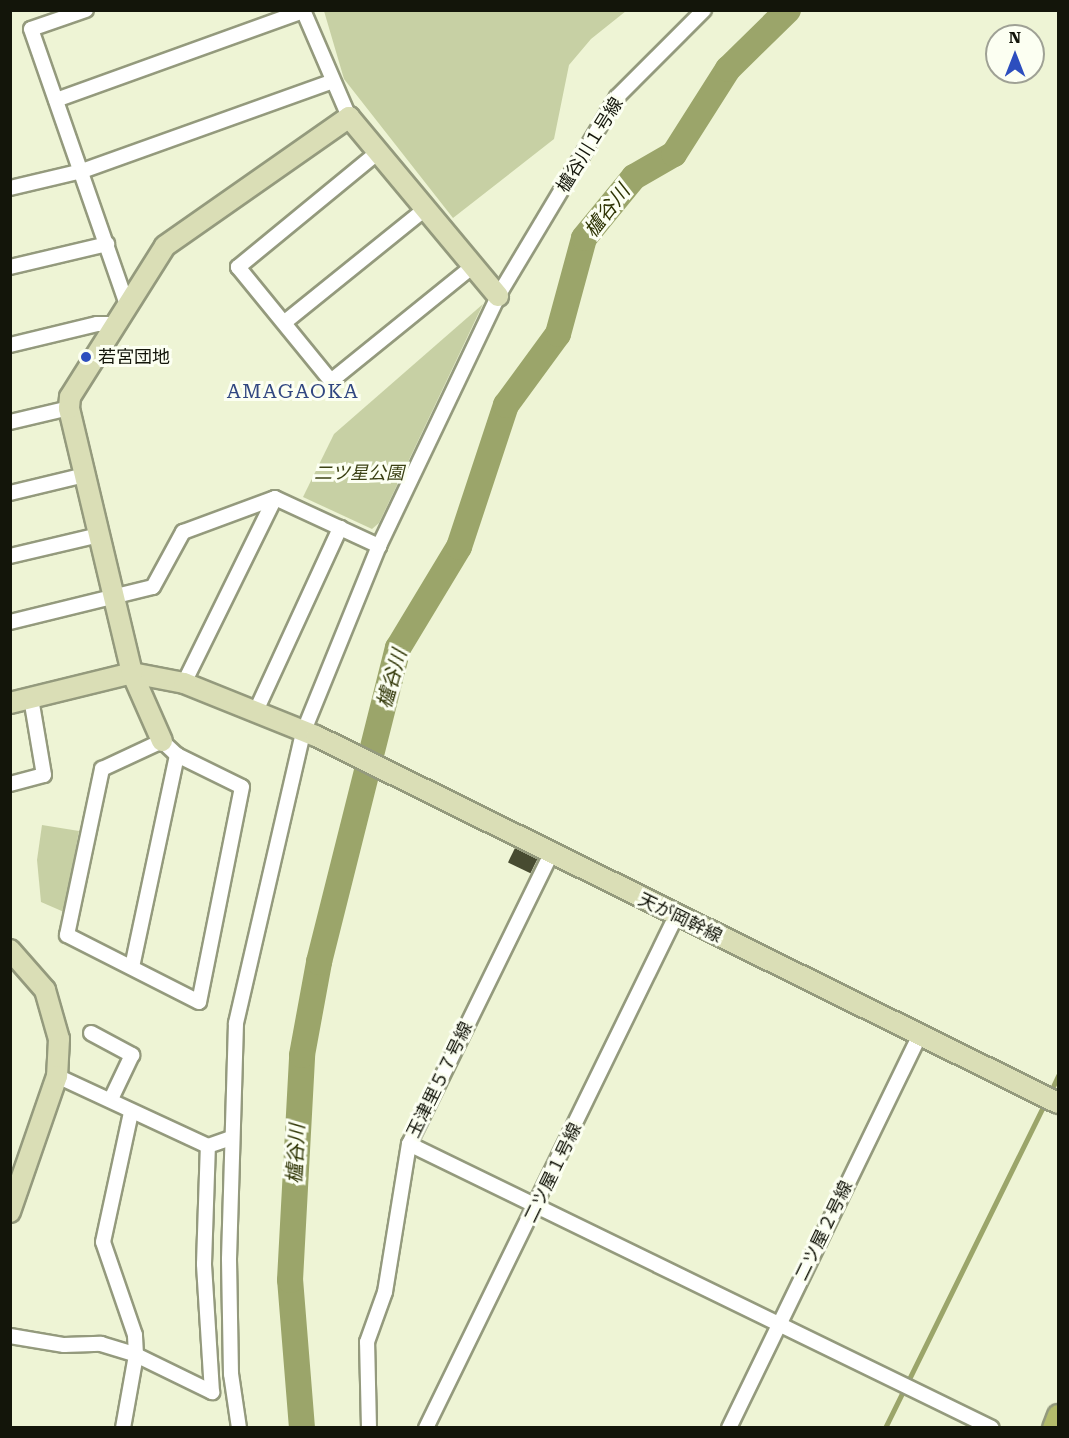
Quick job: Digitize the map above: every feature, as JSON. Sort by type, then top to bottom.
[{"type":"main road","points":[[1053,1428],[1059,1415]]},
{"type":"street","points":[[86,10],[31,29],[127,304]]},
{"type":"street","name":"櫨谷川１号線","points":[[239,1428],[231,1374],[231,1137],[236,1023],[309,735],[379,546],[498,297],[617,97],[704,10]]},
{"type":"street","points":[[56,100],[303,11],[330,82],[349,117],[498,297]]},
{"type":"street","points":[[10,188],[82,171],[330,82]]},
{"type":"street","points":[[162,741],[102,769],[68,935],[199,1002],[242,787],[177,755],[162,741],[132,673],[69,408],[70,397],[165,246],[349,117]]},
{"type":"street","points":[[377,153],[238,267],[331,381],[472,267]]},
{"type":"street","points":[[285,322],[424,210]]},
{"type":"street","points":[[10,267],[107,244]]},
{"type":"street","points":[[10,345],[98,324],[115,324]]},
{"type":"street","points":[[10,422],[69,408]]},
{"type":"street","points":[[10,494],[85,475]]},
{"type":"street","points":[[10,622],[153,587],[183,532],[275,498],[379,546]]},
{"type":"street","points":[[184,683],[275,498]]},
{"type":"street","points":[[255,713],[340,528]]},
{"type":"street","points":[[10,556],[99,535]]},
{"type":"street","points":[[10,704],[132,673]]},
{"type":"street","name":"天が岡幹線","points":[[132,673],[184,683],[309,735],[1051,1100]]},
{"type":"street","points":[[10,784],[44,775],[31,698]]},
{"type":"street","points":[[132,967],[177,755]]},
{"type":"street","name":"玉津里５７号線","points":[[369,1428],[367,1342],[385,1292],[409,1144],[551,854]]},
{"type":"street","name":"二ツ屋１号線","points":[[426,1428],[537,1205],[676,916]]},
{"type":"street","points":[[10,950],[27,965],[54,1010],[59,1039],[57,1076],[10,1212]]},
{"type":"street","points":[[91,1033],[132,1055],[111,1099]]},
{"type":"street","name":"二ツ屋２号線","points":[[729,1428],[920,1035]]},
{"type":"street","points":[[57,1076],[111,1099],[130,1112],[208,1146],[231,1137]]},
{"type":"street","points":[[123,1428],[136,1355],[135,1335],[103,1242],[130,1112]]},
{"type":"street","points":[[409,1144],[992,1428]]},
{"type":"street","points":[[10,1336],[64,1345],[101,1344],[136,1355],[212,1392],[204,1264],[208,1146]]},
{"type":"green space","points":[[324,11],[626,11],[591,39],[569,65],[554,139],[453,218],[344,79]]},
{"type":"green space","name":"二ツ星公園","points":[[483,304],[379,523],[372,529],[303,497],[334,434]]},
{"type":"green space","points":[[42,825],[79,831],[64,912],[41,902],[37,860]]},
{"type":"building","points":[[515,848],[537,859],[530,873],[508,862]]},
{"type":"waterway","name":"櫨谷川","points":[[302,1428],[290,1280],[302,1055],[319,962],[398,648],[459,547],[506,405],[558,334],[584,238],[634,177],[674,154],[728,69],[788,10]]},
{"type":"waterway","points":[[1050,1093],[1058,1076]]},
{"type":"waterway","points":[[885,1428],[1045,1103]]},
{"type":"place","name":"若宮団地","points":[[86,357]]},
{"type":"district","name":"AMAGAOKA","points":[[293,391]]}]
